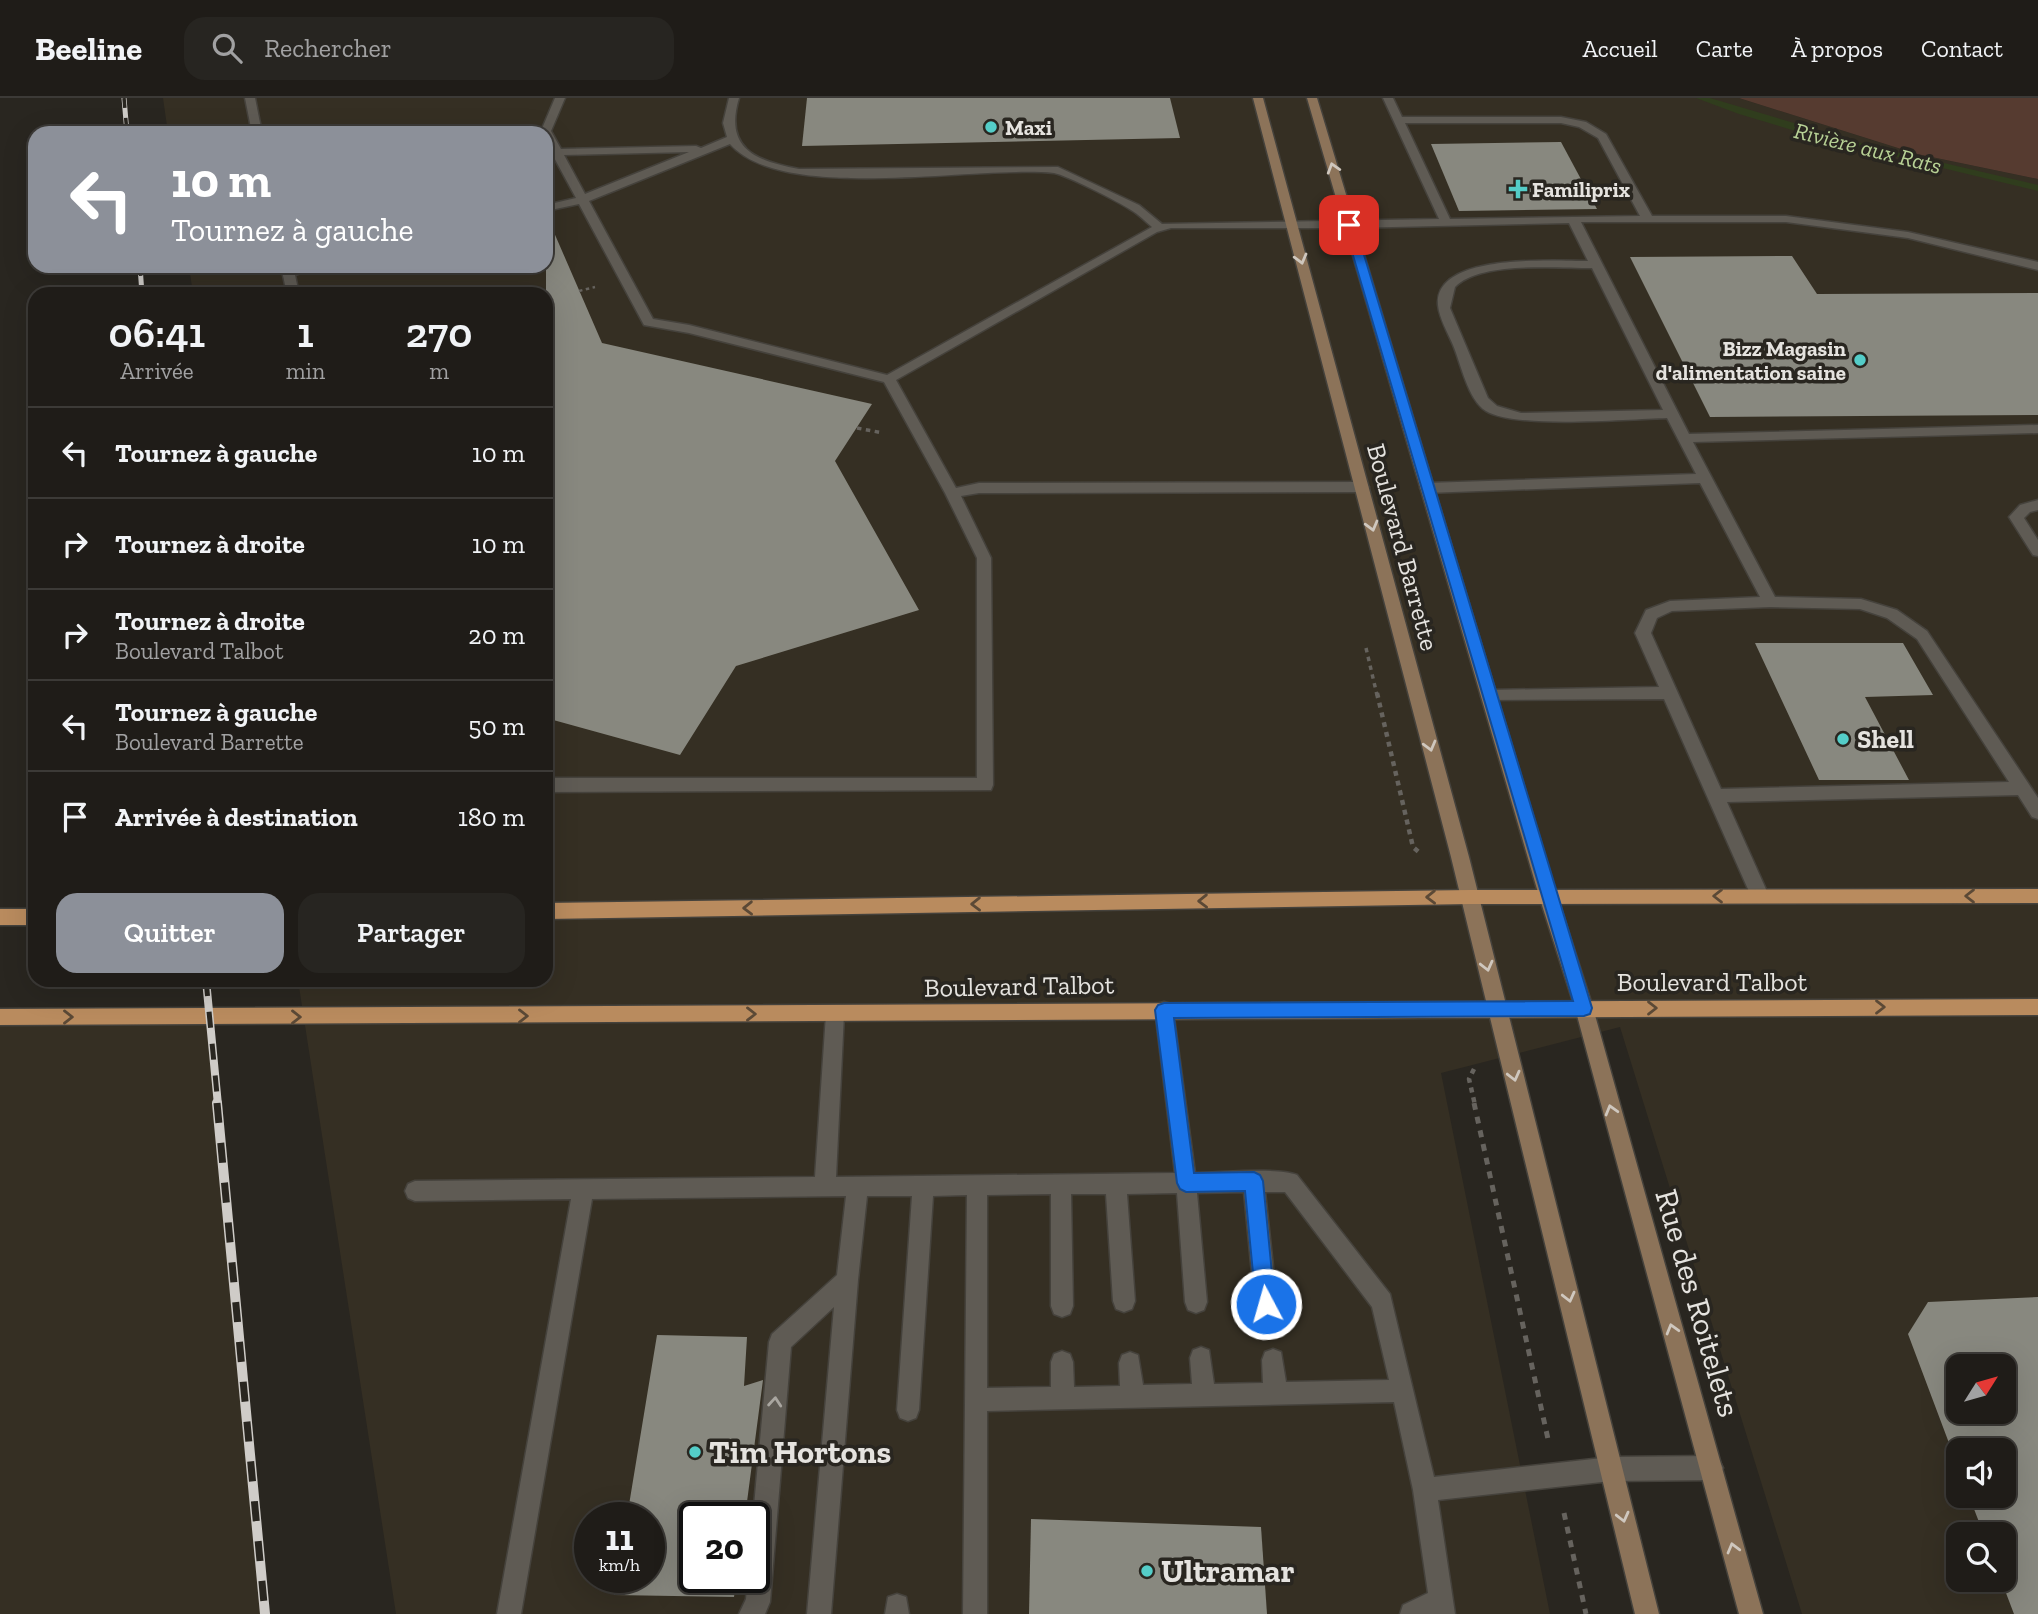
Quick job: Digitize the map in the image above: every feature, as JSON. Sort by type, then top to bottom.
[{"type":"main road","name":"Boulevard Barrette","points":[[1258,98],[1498,1010]]},
{"type":"main road","name":"Boulevard Barrette","points":[[1312,98],[1548,896],[1584,1008]]},
{"type":"main road","points":[[553,911],[1548,896],[2038,896]]},
{"type":"main road","points":[[0,917],[28,917]]},
{"type":"main road","name":"Boulevard Talbot","points":[[0,1017],[2038,1007]]},
{"type":"main road","name":"Rue des Roitelets","points":[[1584,1008],[1751,1614]]},
{"type":"main road","points":[[1498,1010],[1647,1614]]},
{"type":"lane","points":[[250,98],[256,126]]},
{"type":"lane","points":[[545,126],[560,98]]},
{"type":"lane","points":[[734,98],[728,121],[732,139],[750,155],[779,170],[809,174],[1058,170],[1135,207],[1158,228]]},
{"type":"lane","points":[[1388,98],[1446,222]]},
{"type":"lane","points":[[1399,120],[1561,120],[1582,124],[1608,143],[1648,219]]},
{"type":"lane","points":[[553,206],[581,200],[732,139]]},
{"type":"lane","points":[[553,148],[648,322],[689,329],[889,379],[1158,228],[1170,225],[1786,219],[1908,235],[2038,266]]},
{"type":"lane","points":[[556,152],[709,149]]},
{"type":"lane","points":[[1573,219],[1770,602]]},
{"type":"lane","points":[[1595,264],[1482,268],[1454,280],[1443,298],[1444,309],[1482,400],[1492,409],[1521,417],[1672,414]]},
{"type":"lane","points":[[553,785],[985,785],[984,558],[952,492],[889,379]]},
{"type":"lane","points":[[1684,438],[2038,429]]},
{"type":"lane","points":[[1427,488],[1705,478]]},
{"type":"lane","points":[[952,492],[979,488],[1362,486]]},
{"type":"lane","points":[[2038,505],[2025,508],[2016,517],[2038,551]]},
{"type":"lane","points":[[1760,896],[1643,634],[1651,614],[1670,606],[1770,602],[1861,604],[1892,614],[1922,635],[2038,812]]},
{"type":"lane","points":[[1489,696],[1669,693]]},
{"type":"lane","points":[[1716,796],[2022,788]]},
{"type":"lane","points":[[1164,1010],[1186,1183],[1196,1302]]},
{"type":"lane","points":[[825,1186],[835,1014]]},
{"type":"lane","points":[[1254,1181],[1266,1304]]},
{"type":"lane","points":[[415,1191],[1290,1182],[1382,1303],[1425,1490],[1442,1606],[1412,1614]]},
{"type":"lane","points":[[1116,1183],[1125,1301]]},
{"type":"lane","points":[[975,1614],[977,1184]]},
{"type":"lane","points":[[1061,1184],[1062,1306]]},
{"type":"lane","points":[[818,1614],[847,1280],[858,1185]]},
{"type":"lane","points":[[908,1410],[923,1185]]},
{"type":"lane","points":[[509,1614],[583,1189]]},
{"type":"lane","points":[[756,1610],[780,1342],[847,1280]]},
{"type":"lane","points":[[1201,1358],[1204,1395]]},
{"type":"lane","points":[[1273,1360],[1275,1394]]},
{"type":"lane","points":[[1062,1362],[1063,1398]]},
{"type":"lane","points":[[1129,1363],[1132,1397]]},
{"type":"lane","points":[[976,1400],[1402,1391]]},
{"type":"lane","points":[[1425,1490],[1611,1469],[1711,1468]]},
{"type":"path","points":[[1475,1067],[1469,1079],[1586,1614]]},
{"type":"shaded area","points":[[163,98],[1739,98],[1917,154],[2038,179],[2038,1614],[1802,1614],[1620,1027],[1441,1073],[1550,1614],[396,1614],[299,987],[553,987],[553,287],[192,287],[190,273],[553,273],[553,126],[167,126]]},
{"type":"shaded area","points":[[1739,98],[2038,98],[2038,179],[1917,154]]},
{"type":"shaded area","points":[[0,1017],[209,1017],[265,1614],[0,1614]]},
{"type":"building","name":"Maxi","points":[[807,98],[1170,98],[1180,138],[802,146]]},
{"type":"building","name":"Familiprix","points":[[1561,142],[1597,209],[1459,211],[1431,144]]},
{"type":"building","points":[[553,230],[602,343],[872,404],[835,461],[919,610],[736,666],[680,755],[553,720],[553,287],[546,287],[546,273],[553,273]]},
{"type":"building","name":"Bizz Magasin d'alimentation saine","points":[[1792,256],[1817,294],[2038,293],[2038,415],[1710,417],[1630,257]]},
{"type":"building","name":"Shell","points":[[1755,643],[1903,643],[1933,695],[1865,697],[1909,780],[1819,780]]},
{"type":"building","points":[[2038,1297],[2038,1614],[2014,1614],[2006,1592],[2016,1592],[2016,1522],[1979,1522],[1974,1508],[2016,1508],[2016,1438],[1947,1438],[1908,1334],[1928,1302]]},
{"type":"building","name":"Tim Hortons","points":[[657,1335],[747,1337],[744,1386],[763,1380],[747,1502],[679,1502],[679,1593],[735,1593],[734,1597],[614,1595],[665,1593],[665,1502],[629,1502]]},
{"type":"building","name":"Ultramar","points":[[1031,1519],[1261,1527],[1267,1614],[1029,1614]]},
{"type":"waterway","name":"Rivière aux Rats","points":[[1701,98],[1826,137],[2038,188]]},
{"type":"railway","points":[[124,98],[126,126]]},
{"type":"railway","points":[[140,273],[142,287]]},
{"type":"railway","points":[[207,987],[218,1105]]},
{"type":"railway","points":[[217,1103],[265,1614]]},
{"type":"place","name":"Maxi","points":[[991,127]]},
{"type":"place","name":"Familiprix","points":[[1518,189]]},
{"type":"place","name":"Bizz Magasin d'alimentation saine","points":[[1860,360]]},
{"type":"place","name":"Shell","points":[[1843,739]]},
{"type":"place","name":"Tim Hortons","points":[[695,1452]]},
{"type":"place","name":"Ultramar","points":[[1147,1571]]},
{"type":"route","points":[[1266,1304],[1254,1181],[1186,1183],[1164,1010],[1584,1008],[1349,225]]}]
